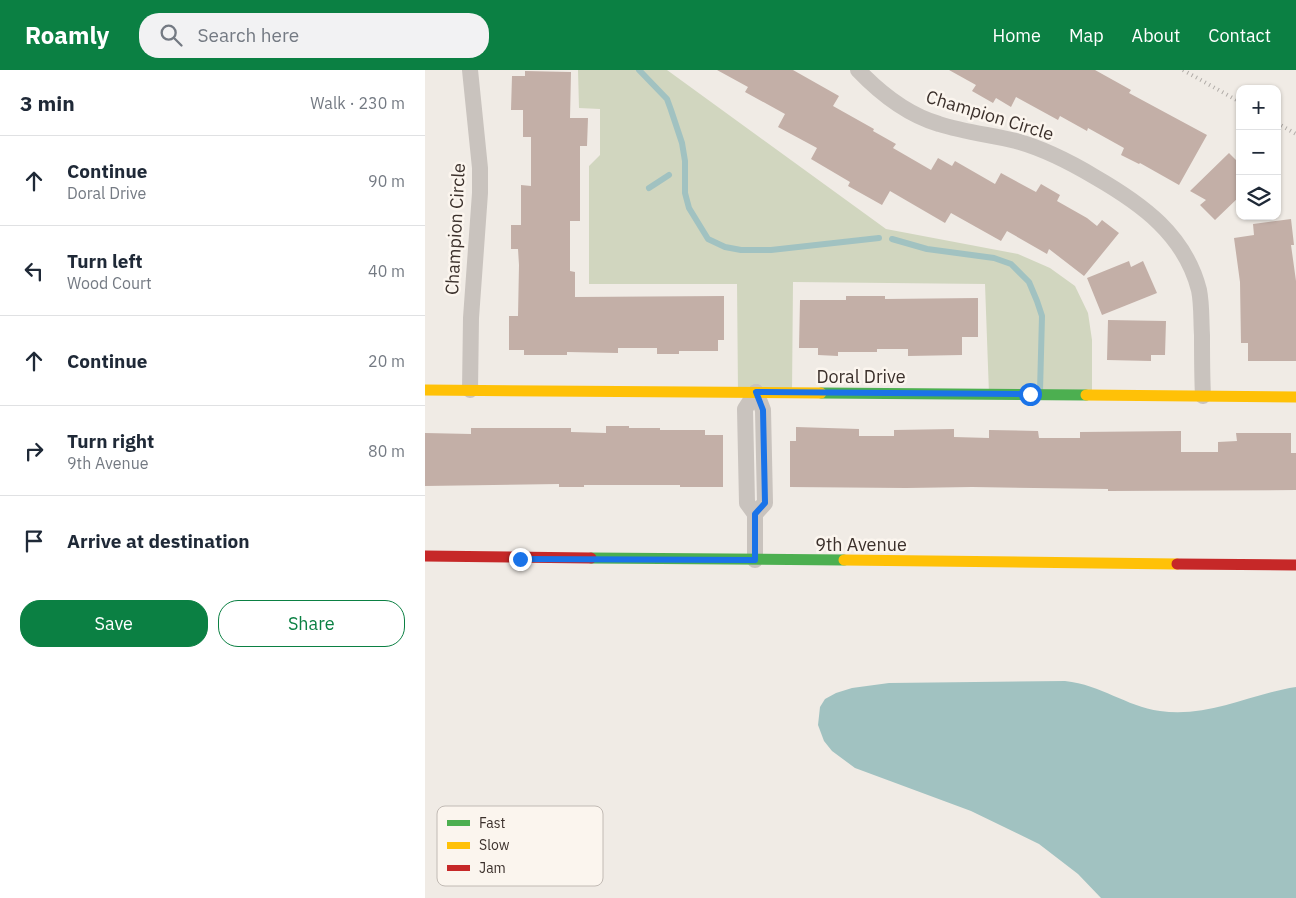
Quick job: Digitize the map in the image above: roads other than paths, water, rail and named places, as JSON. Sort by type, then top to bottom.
[{"type":"street","name":"Champion Circle","points":[[469,390],[471,318],[480,193],[480,168],[470,70]]},
{"type":"street","name":"Champion Circle","points":[[858,70],[886,96],[921,118],[1028,145],[1055,155],[1121,192],[1161,223],[1181,248],[1199,291],[1203,396]]},
{"type":"street","name":"Doral Drive","points":[[425,390],[1296,397]]},
{"type":"street","points":[[755,560],[755,514],[747,503],[745,409],[756,392]]},
{"type":"street","name":"9th Avenue","points":[[425,556],[1296,565]]},
{"type":"water","points":[[1065,681],[1091,687],[1136,705],[1160,711],[1178,712],[1212,708],[1296,687],[1296,898],[1101,898],[1078,874],[1039,844],[971,811],[855,768],[832,751],[824,741],[818,725],[820,707],[825,699],[852,688],[889,683]]},
{"type":"waterway","points":[[639,70],[667,99],[682,143],[685,161],[685,193],[689,208],[708,239],[725,247],[741,250],[771,250],[879,238]]},
{"type":"waterway","points":[[649,188],[669,175]]},
{"type":"waterway","points":[[892,239],[927,249],[994,258],[1011,264],[1029,282],[1042,316],[1040,391]]},
{"type":"railway","points":[[1183,70],[1236,100]]},
{"type":"railway","points":[[1281,125],[1296,134]]}]
